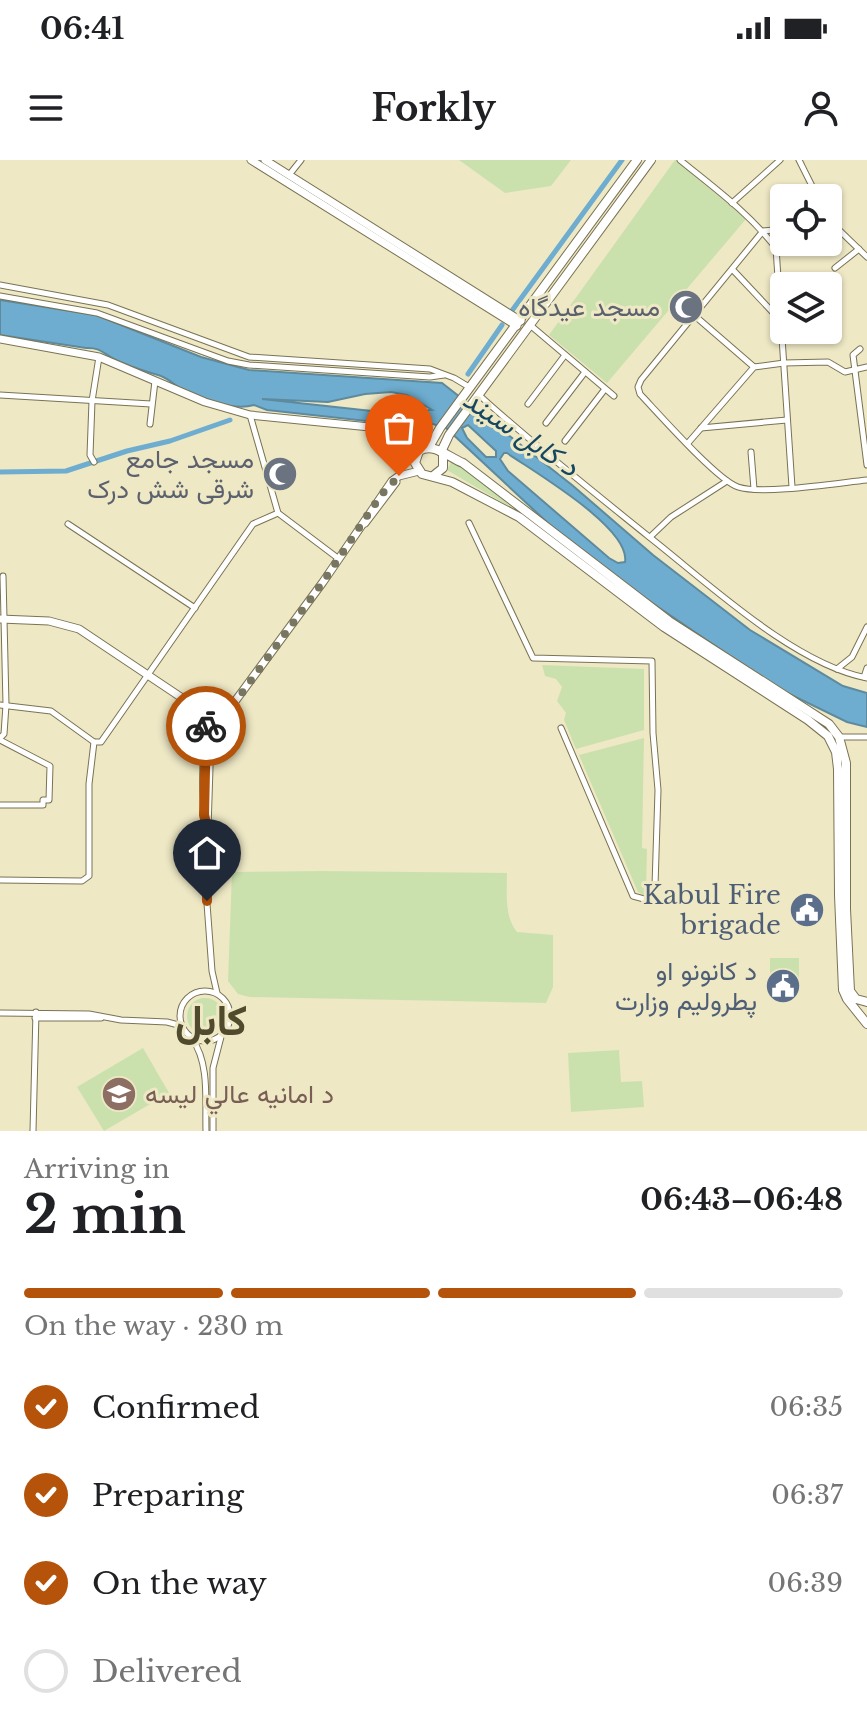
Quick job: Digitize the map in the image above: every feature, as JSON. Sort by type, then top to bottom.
[{"type":"highway","points":[[637,160],[428,447],[419,451],[415,458],[424,474],[452,482],[536,528],[664,627],[778,699],[828,736],[836,752],[838,769],[843,990],[867,1024]]},
{"type":"highway","points":[[424,474],[443,468],[442,453],[449,435],[651,160]]},
{"type":"highway","points":[[623,180],[635,182]]},
{"type":"highway","points":[[428,447],[463,463],[669,621],[829,724],[839,737],[846,763],[846,909],[850,991],[856,999],[867,1002]]},
{"type":"main road","points":[[251,160],[287,178],[519,324]]},
{"type":"main road","points":[[265,160],[287,178]]},
{"type":"main road","points":[[0,339],[99,357],[205,402],[250,415],[305,418],[406,432],[428,447]]},
{"type":"main road","points":[[387,430],[404,437],[411,445],[415,458]]},
{"type":"main road","points":[[2,619],[68,624],[218,720],[228,712],[394,479],[424,474]]},
{"type":"street","points":[[287,178],[301,160]]},
{"type":"street","points":[[680,160],[763,231],[776,248],[778,272]]},
{"type":"street","points":[[732,203],[780,160]]},
{"type":"street","points":[[799,160],[811,184]]},
{"type":"street","points":[[770,230],[763,231],[641,380],[638,387],[640,394],[727,481],[738,487],[792,487],[867,480]]},
{"type":"street","points":[[842,233],[867,257]]},
{"type":"street","points":[[835,268],[859,249]]},
{"type":"street","points":[[733,270],[770,309]]},
{"type":"street","points":[[0,285],[108,305],[230,352],[270,359],[430,369],[469,387]]},
{"type":"street","points":[[0,296],[97,313],[228,361],[269,367],[430,377],[445,375]]},
{"type":"street","points":[[695,316],[754,367]]},
{"type":"street","points":[[530,325],[614,396]]},
{"type":"street","points":[[783,344],[792,487]]},
{"type":"street","points":[[860,349],[853,353],[854,371],[867,465]]},
{"type":"street","points":[[528,404],[565,355]]},
{"type":"street","points":[[94,462],[90,455],[92,401],[99,357]]},
{"type":"street","points":[[269,367],[270,359]]},
{"type":"street","points":[[688,443],[754,367],[784,363],[832,363],[842,372],[867,367]]},
{"type":"street","points":[[546,423],[585,372]]},
{"type":"street","points":[[150,424],[155,380]]},
{"type":"street","points":[[565,441],[605,389]]},
{"type":"street","points":[[479,394],[532,443],[742,612],[809,655],[837,669],[866,678],[867,668]]},
{"type":"street","points":[[0,395],[151,404]]},
{"type":"street","points":[[250,415],[278,513],[339,559]]},
{"type":"street","points":[[700,428],[787,420]]},
{"type":"street","points":[[751,452],[754,489]]},
{"type":"street","points":[[650,537],[671,517],[727,481]]},
{"type":"street","points":[[3,705],[51,711],[94,742],[106,739],[253,524],[278,513]]},
{"type":"street","points":[[469,523],[533,658],[652,661],[658,790],[655,886],[651,895],[644,899],[633,896],[561,728]]},
{"type":"street","points":[[68,524],[195,608]]},
{"type":"street","points":[[0,805],[43,805],[43,800],[49,800],[50,766],[0,739],[4,734],[3,576]]},
{"type":"street","points":[[837,669],[852,657],[867,627]]},
{"type":"street","points":[[191,1038],[202,1042],[213,1041],[228,1027],[231,1015],[227,1004],[217,993],[207,911],[207,827],[204,815],[206,725],[209,716]]},
{"type":"street","points":[[839,737],[867,737]]},
{"type":"street","points":[[0,880],[82,881],[89,876],[89,784],[94,742]]},
{"type":"street","points":[[206,1131],[203,1062],[199,1048],[182,1026],[180,1014],[183,1003],[193,994],[217,993]]},
{"type":"street","points":[[0,1013],[89,1020],[107,1017],[182,1026]]},
{"type":"street","points":[[33,1131],[36,1015]]},
{"type":"street","points":[[213,1131],[213,1068],[222,1035]]},
{"type":"green space","points":[[459,160],[571,160],[551,186],[505,193]]},
{"type":"green space","points":[[675,160],[746,219],[607,383],[549,335]]},
{"type":"green space","points":[[451,462],[456,465],[458,462],[515,510],[447,470]]},
{"type":"green space","points":[[542,665],[644,669],[644,730],[576,749],[564,720],[566,713],[557,701],[562,687],[556,679],[545,676]]},
{"type":"green space","points":[[644,738],[642,848],[647,849],[646,894],[643,895],[638,892],[579,755]]},
{"type":"green space","points":[[232,872],[507,873],[508,912],[517,932],[553,935],[553,987],[546,1003],[249,997],[238,994],[228,981]]},
{"type":"green space","points":[[770,958],[799,958],[799,979],[770,978]]},
{"type":"green space","points":[[205,998],[218,1003],[223,1016],[218,1029],[205,1034],[192,1029],[187,1016],[192,1003]]},
{"type":"green space","points":[[143,1048],[169,1093],[104,1131],[77,1087]]},
{"type":"green space","points":[[619,1050],[621,1082],[642,1081],[644,1107],[571,1112],[568,1053]]},
{"type":"water","points":[[0,300],[96,315],[201,357],[249,370],[442,383],[750,630],[843,686],[867,693],[867,727],[847,722],[777,688],[642,596],[565,539],[446,428],[426,422],[403,425],[267,410],[254,405],[237,407],[217,404],[189,394],[164,377],[125,364],[98,349],[0,335]],"holes":[[[391,392],[407,395],[432,410],[381,412],[262,399],[328,402]],[[468,425],[496,451],[496,457],[486,457],[467,438],[462,428]],[[507,453],[578,502],[613,533],[623,548],[625,562],[618,563],[609,558],[508,471],[500,459]]]},
{"type":"waterway","points":[[511,312],[622,160]]},
{"type":"waterway","name":"د کابل سيند","points":[[468,374],[502,325]]},
{"type":"waterway","points":[[0,472],[66,471],[230,420]]},
{"type":"way so far","points":[[206,726],[209,716],[218,720],[228,712],[323,582],[381,495],[399,476]]},
{"type":"place","name":"مسجد عیدگاه","points":[[686,307]]},
{"type":"place","name":"مسجد جامع شرقی شش درک","points":[[280,474]]},
{"type":"place","name":"Kabul Fire brigade","points":[[807,910]]},
{"type":"place","name":"د کانونو او پطرولیم وزارت","points":[[783,986]]},
{"type":"place","name":"د امانیه عالي لیسه","points":[[119,1094]]},
{"type":"district","name":"کابل","points":[[211,1020]]},
{"type":"route","points":[[206,726],[204,815],[207,827],[207,901]]}]
